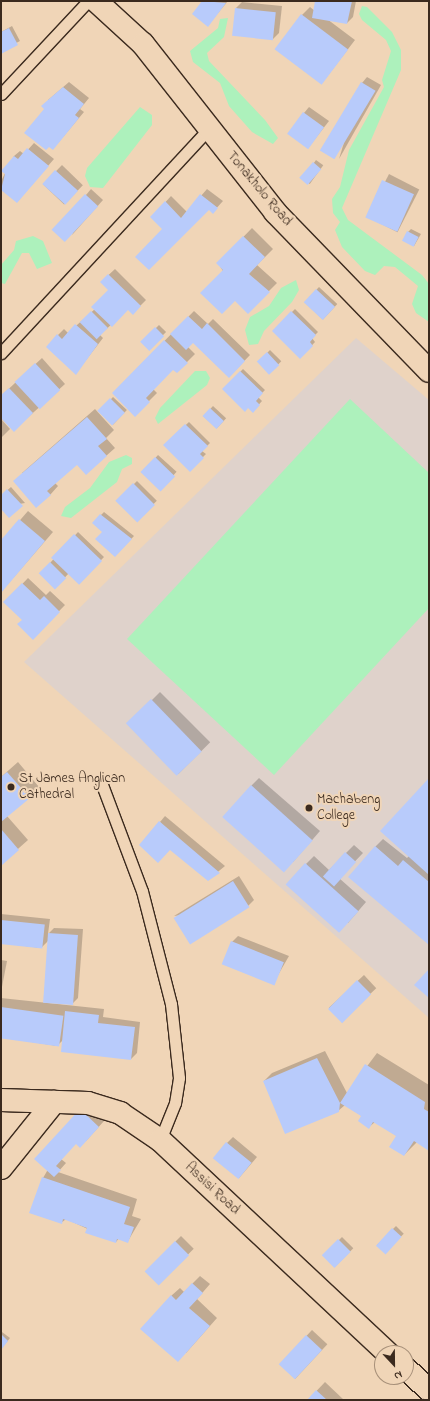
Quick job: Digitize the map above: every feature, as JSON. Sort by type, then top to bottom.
[{"type":"street","name":"Tonakholo Road","points":[[96,1],[143,44],[275,212],[429,371]]},
{"type":"street","name":"Assisi Road","points":[[1,1100],[88,1103],[120,1113],[160,1140],[379,1345]]},
{"type":"street","points":[[1,1168],[54,1102]]},
{"type":"street","points":[[414,1376],[429,1390]]},
{"type":"lane","points":[[1,94],[88,1]]},
{"type":"lane","points":[[1,353],[209,128]]},
{"type":"lane","points":[[101,782],[142,891],[172,1011],[179,1078],[175,1103],[160,1140]]},
{"type":"shaded area","name":"Machabeng College","points":[[356,338],[429,400],[429,1018],[24,662]]},
{"type":"green space","points":[[362,6],[367,7],[392,32],[401,50],[401,70],[342,208],[348,220],[422,275],[429,284],[429,322],[416,313],[412,304],[418,286],[395,267],[384,266],[375,275],[365,271],[342,247],[335,230],[340,222],[333,213],[332,199],[340,187],[349,150],[384,87],[382,80],[391,51],[386,40],[362,20],[359,14]]},
{"type":"green space","points":[[228,18],[224,37],[207,53],[209,61],[265,120],[278,138],[273,144],[252,132],[229,106],[220,83],[193,62],[190,51],[218,28],[220,19]]},
{"type":"green space","points":[[140,107],[152,115],[152,125],[103,188],[90,187],[85,176],[87,168]]},
{"type":"green space","points":[[33,236],[43,241],[52,263],[37,269],[29,253],[22,253],[5,284],[1,283],[1,265],[14,250],[16,241]]},
{"type":"green space","points":[[296,280],[299,290],[292,302],[264,331],[258,344],[249,345],[245,330],[250,317],[269,306],[281,288]]},
{"type":"green space","points":[[195,371],[206,371],[210,378],[207,385],[158,424],[155,418],[160,408]]},
{"type":"green space","points":[[350,399],[429,473],[429,608],[274,775],[127,639]]},
{"type":"green space","points":[[126,455],[132,458],[132,464],[122,469],[117,482],[71,518],[61,516],[65,507],[90,488],[109,462]]},
{"type":"building","points":[[202,1],[226,3],[208,27],[192,14]]},
{"type":"building","points":[[315,1],[352,1],[347,24],[312,18]]},
{"type":"building","points":[[235,8],[276,12],[273,40],[232,36]]},
{"type":"building","points":[[301,14],[348,50],[322,85],[275,49]]},
{"type":"building","points":[[9,28],[18,45],[1,54],[1,32]]},
{"type":"building","points":[[361,82],[376,91],[334,159],[320,151]]},
{"type":"building","points":[[63,87],[84,104],[75,115],[79,118],[53,150],[49,147],[46,150],[24,133],[44,109],[41,106]]},
{"type":"building","points":[[303,112],[324,127],[308,149],[287,134]]},
{"type":"building","points":[[27,148],[49,166],[17,203],[1,190],[5,174],[1,171],[14,156],[18,159]]},
{"type":"building","points":[[313,162],[321,169],[308,185],[299,178]]},
{"type":"building","points":[[55,170],[78,191],[65,205],[42,184]]},
{"type":"building","points":[[382,180],[414,194],[397,232],[365,217]]},
{"type":"building","points":[[85,194],[98,206],[65,242],[52,230]]},
{"type":"building","points":[[200,194],[218,208],[213,214],[209,210],[149,270],[135,257],[162,229],[150,217],[165,201],[181,218]]},
{"type":"building","points":[[407,231],[419,237],[414,247],[402,241]]},
{"type":"building","points":[[243,236],[265,257],[249,274],[270,292],[248,314],[235,301],[222,314],[200,293],[223,270],[216,263]]},
{"type":"building","points":[[108,274],[141,306],[133,315],[128,310],[112,327],[91,307],[108,290],[100,282]]},
{"type":"building","points":[[316,289],[335,307],[323,320],[304,302]]},
{"type":"building","points":[[91,311],[108,328],[97,339],[80,322]]},
{"type":"building","points":[[291,311],[316,335],[310,342],[313,346],[300,359],[272,331]]},
{"type":"building","points":[[188,316],[202,329],[207,323],[245,361],[229,378],[193,343],[186,350],[170,334]]},
{"type":"building","points":[[75,324],[98,344],[76,375],[46,347],[57,334],[62,339]]},
{"type":"building","points":[[155,327],[164,336],[149,351],[140,342]]},
{"type":"building","points":[[164,340],[188,363],[177,373],[173,370],[146,398],[150,402],[135,417],[112,393]]},
{"type":"building","points":[[267,352],[279,365],[269,375],[257,362]]},
{"type":"building","points":[[35,363],[60,390],[40,409],[15,382]]},
{"type":"building","points":[[240,371],[263,393],[256,401],[260,405],[253,413],[248,408],[245,412],[222,389]]},
{"type":"building","points":[[9,388],[33,413],[14,432],[1,418],[1,395]]},
{"type":"building","points":[[110,398],[125,413],[112,426],[97,411]]},
{"type":"building","points":[[210,408],[224,421],[216,429],[202,416]]},
{"type":"building","points":[[87,417],[107,439],[98,446],[107,456],[86,475],[77,465],[47,491],[51,495],[36,508],[13,481]]},
{"type":"building","points":[[185,424],[208,446],[200,454],[204,458],[190,472],[163,445]]},
{"type":"building","points":[[155,457],[175,476],[161,492],[140,472]]},
{"type":"building","points":[[133,483],[155,505],[137,523],[115,501]]},
{"type":"building","points":[[7,489],[23,506],[9,518],[1,509],[1,495]]},
{"type":"building","points":[[100,514],[132,539],[115,557],[95,539],[102,532],[92,523]]},
{"type":"building","points":[[19,519],[45,541],[1,593],[1,540]]},
{"type":"building","points":[[74,534],[102,561],[79,585],[51,558]]},
{"type":"building","points":[[50,562],[66,578],[55,590],[39,573]]},
{"type":"building","points":[[22,583],[40,600],[44,596],[60,612],[33,640],[17,624],[22,620],[3,602]]},
{"type":"building","points":[[151,699],[202,752],[177,776],[126,723]]},
{"type":"building","name":"St James Anglican Cathedral","points":[[7,772],[30,798],[1,822],[1,777]]},
{"type":"building","points":[[429,778],[429,875],[380,831]]},
{"type":"building","points":[[251,785],[313,841],[284,872],[222,817]]},
{"type":"building","points":[[159,821],[220,873],[208,881],[170,850],[158,863],[139,845]]},
{"type":"building","name":"St James Anglican Cathedral","points":[[1,829],[19,850],[1,866]]},
{"type":"building","points":[[375,846],[398,866],[403,860],[429,882],[429,945],[348,877]]},
{"type":"building","points":[[345,852],[356,862],[334,887],[323,877]]},
{"type":"building","points":[[305,863],[359,911],[339,933],[286,885]]},
{"type":"building","points":[[233,881],[249,907],[190,944],[174,918]]},
{"type":"building","points":[[1,920],[45,925],[42,948],[1,944]]},
{"type":"building","points":[[48,933],[78,935],[73,1005],[43,1003]]},
{"type":"building","points":[[231,941],[284,962],[274,986],[222,964]]},
{"type":"building","points":[[429,969],[429,998],[414,985]]},
{"type":"building","points":[[357,980],[371,994],[342,1023],[328,1009]]},
{"type":"building","points":[[1,1007],[63,1016],[59,1046],[1,1038]]},
{"type":"building","points":[[65,1011],[99,1015],[98,1023],[135,1027],[131,1060],[61,1052]]},
{"type":"building","points":[[317,1058],[340,1103],[339,1112],[285,1134],[263,1081]]},
{"type":"building","points":[[365,1064],[425,1102],[424,1109],[429,1112],[429,1151],[414,1141],[404,1156],[389,1147],[396,1136],[373,1122],[369,1129],[358,1121],[361,1116],[340,1103]]},
{"type":"building","points":[[80,1109],[99,1127],[80,1148],[76,1144],[56,1166],[61,1170],[54,1177],[34,1159]]},
{"type":"building","points":[[226,1142],[252,1163],[238,1179],[213,1158]]},
{"type":"building","points":[[42,1177],[130,1207],[124,1224],[134,1227],[128,1243],[117,1239],[116,1243],[85,1233],[87,1228],[63,1219],[62,1224],[29,1213]]},
{"type":"building","points":[[392,1228],[402,1237],[386,1255],[376,1246]]},
{"type":"building","points":[[338,1239],[351,1252],[334,1268],[322,1255]]},
{"type":"building","points":[[175,1241],[189,1255],[159,1286],[145,1271]]},
{"type":"building","points":[[192,1283],[203,1293],[189,1308],[210,1326],[178,1362],[140,1329],[171,1295],[176,1300]]},
{"type":"building","points":[[1,1334],[8,1341],[1,1350]]},
{"type":"building","points":[[306,1335],[322,1350],[295,1379],[279,1364]]},
{"type":"building","points":[[316,1390],[327,1400],[307,1400]]},
{"type":"place","name":"St James Anglican Cathedral","points":[[11,787]]},
{"type":"place","name":"Machabeng College","points":[[309,808]]}]
